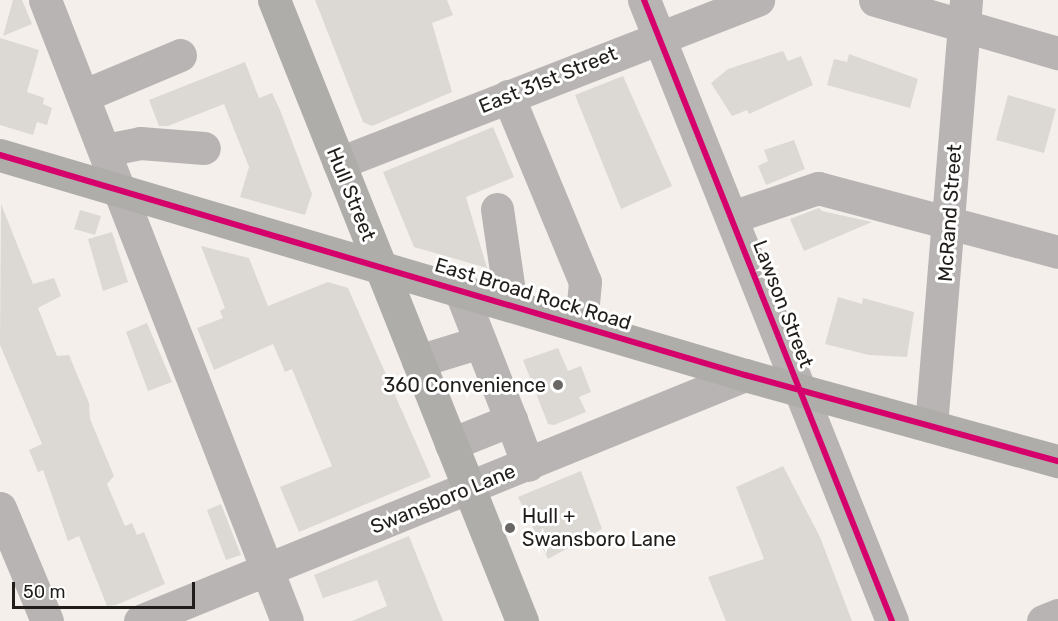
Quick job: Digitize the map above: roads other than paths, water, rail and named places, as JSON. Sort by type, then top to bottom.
[{"type":"main road","name":"Hull Street","points":[[274,0],[522,621]]},
{"type":"main road","name":"East Broad Rock Road","points":[[0,155],[380,265],[745,375],[1058,460]]},
{"type":"street","points":[[45,0],[85,95],[287,621]]},
{"type":"street","name":"Lawson Street","points":[[644,0],[892,621]]},
{"type":"street","name":"East 31st Street","points":[[339,163],[659,36],[758,0]]},
{"type":"street","points":[[875,0],[964,14],[1058,53]]},
{"type":"street","name":"McRand Street","points":[[931,426],[950,222],[964,14]]},
{"type":"street","points":[[85,95],[180,55]]},
{"type":"street","points":[[508,96],[585,282],[581,325]]},
{"type":"street","points":[[105,150],[140,143],[204,148]]},
{"type":"street","points":[[732,217],[818,188],[1058,252]]},
{"type":"street","points":[[497,208],[511,305]]},
{"type":"street","points":[[460,290],[528,465]]},
{"type":"street","points":[[418,361],[480,342]]},
{"type":"street","name":"Swansboro Lane","points":[[140,621],[469,490],[745,375]]},
{"type":"street","points":[[451,444],[511,420]]},
{"type":"street","points":[[0,508],[47,621]]},
{"type":"street","points":[[1043,621],[1058,615]]},
{"type":"place","name":"360 Convenience","points":[[558,385]]},
{"type":"place","name":"Hull + Swansboro Lane","points":[[510,528]]}]
